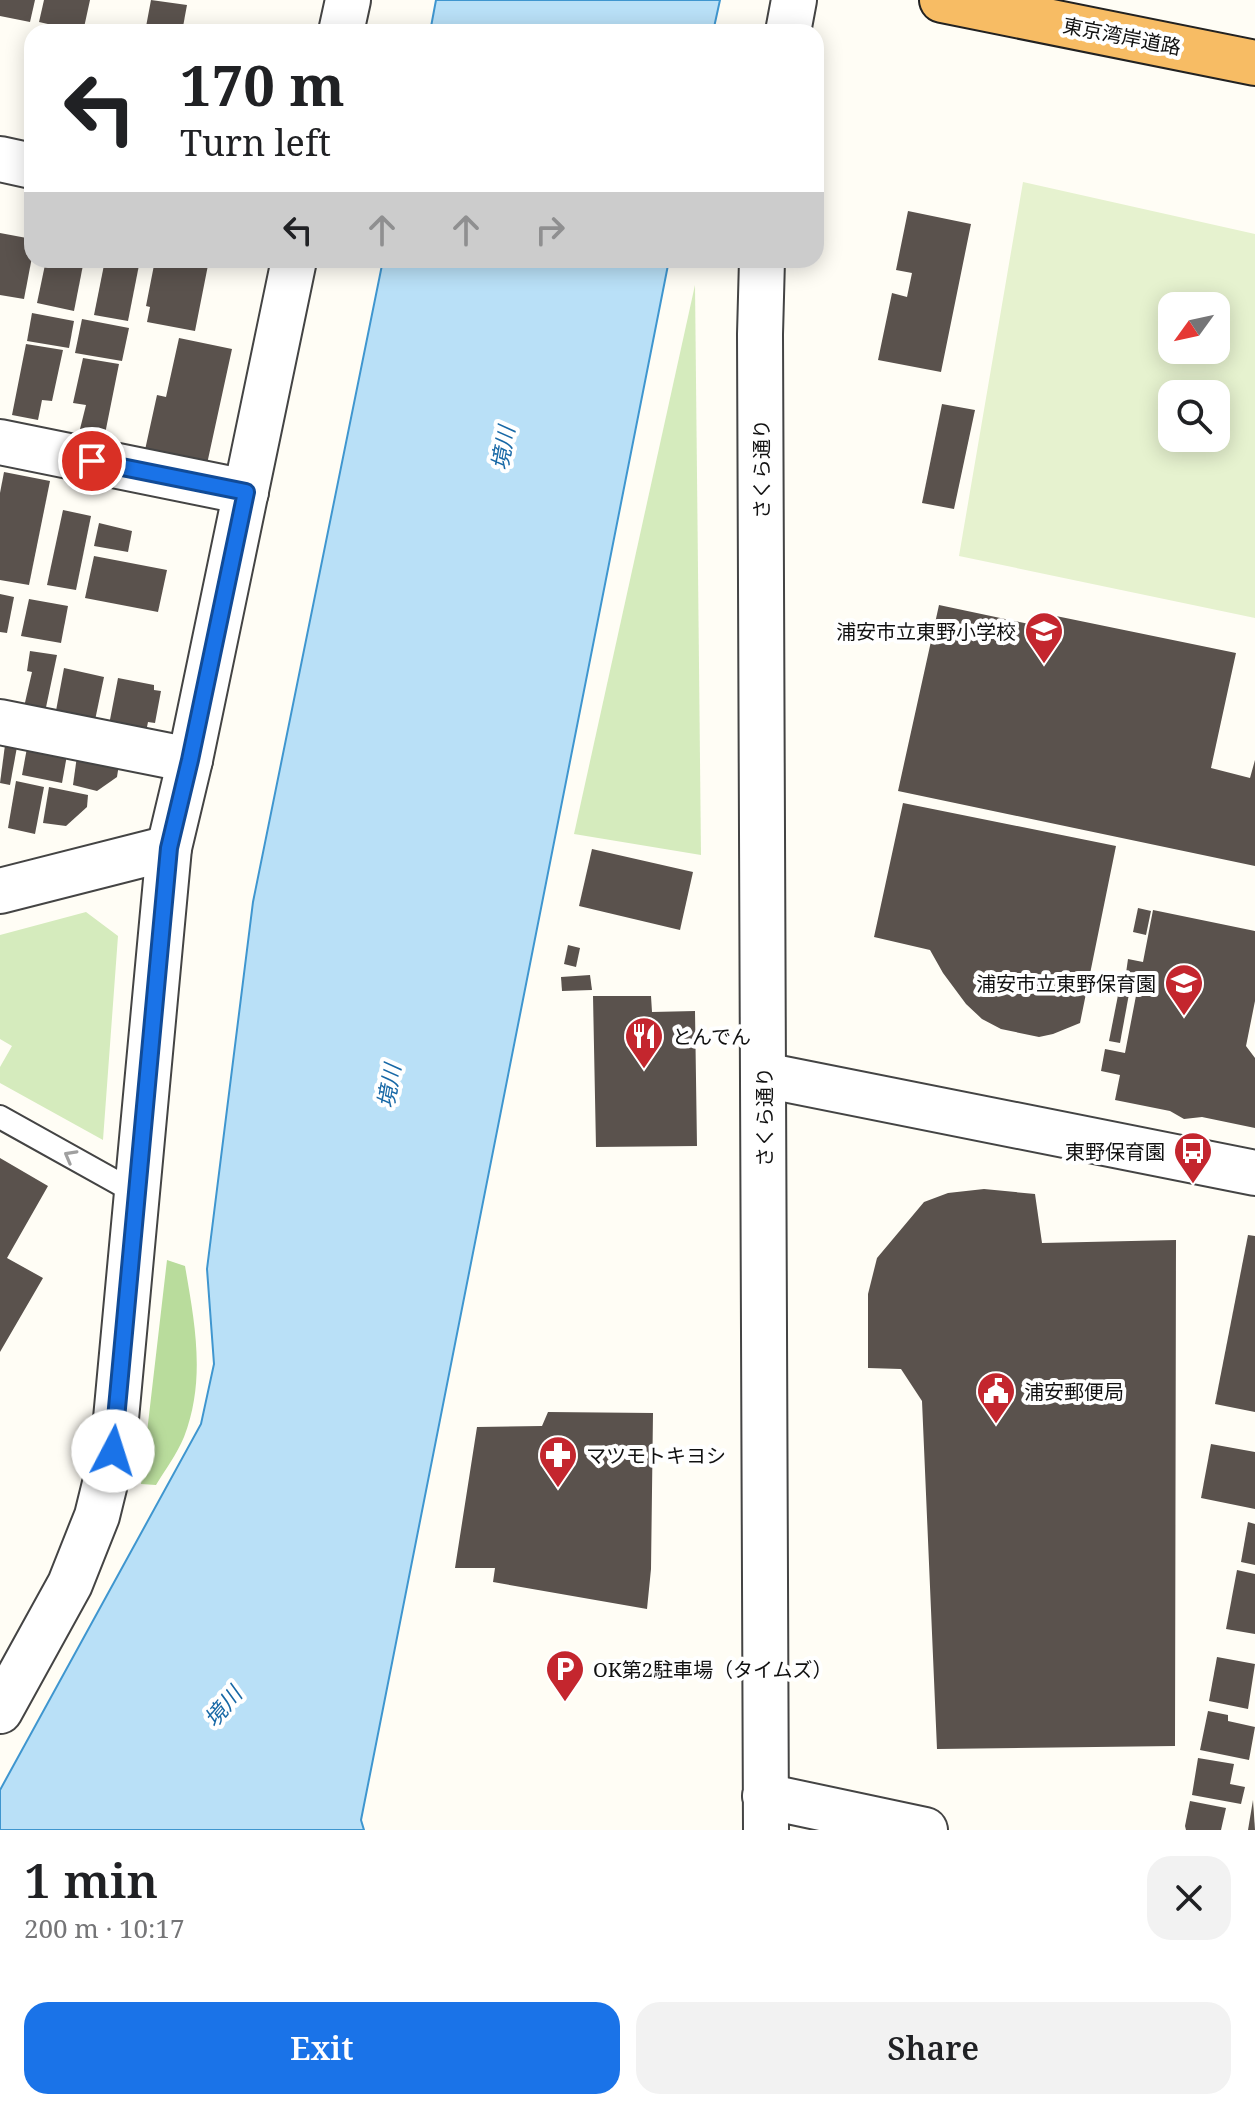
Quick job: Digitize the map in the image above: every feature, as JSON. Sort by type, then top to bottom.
[{"type":"highway","name":"東京湾岸道路","points":[[942,0],[1255,63]]},
{"type":"street","points":[[343,24],[348,0]]},
{"type":"street","points":[[790,24],[794,0]]},
{"type":"street","points":[[0,159],[24,164]]},
{"type":"street","points":[[0,1711],[70,1584],[97,1516],[113,1451],[169,848],[292,268]]},
{"type":"street","name":"さくら通り","points":[[762,268],[766,1813]]},
{"type":"street","points":[[0,442],[246,492]]},
{"type":"street","points":[[0,722],[190,760]]},
{"type":"street","points":[[0,891],[169,848]]},
{"type":"street","points":[[764,1075],[1255,1173]]},
{"type":"street","points":[[766,1813],[925,1830]]},
{"type":"lane","points":[[0,1117],[138,1194]]},
{"type":"green space","points":[[1023,182],[1255,234],[1255,618],[959,556]]},
{"type":"green space","points":[[695,285],[701,855],[574,834]]},
{"type":"green space","points":[[86,912],[118,936],[103,1140],[0,1083],[0,1067],[12,1046],[0,1039],[0,935]]},
{"type":"green space","points":[[167,1260],[185,1266],[195,1331],[195,1394],[184,1437],[174,1456],[156,1485],[141,1484]]},
{"type":"water","points":[[436,0],[720,0],[715,24],[432,24]]},
{"type":"water","name":"境川","points":[[381,268],[667,268],[361,1820],[364,1830],[0,1830],[0,1790],[201,1424],[214,1364],[207,1269],[253,902]]},
{"type":"building","points":[[0,0],[35,0],[30,22],[0,16]]},
{"type":"building","points":[[44,0],[90,0],[85,24],[39,22]]},
{"type":"building","points":[[151,0],[187,5],[183,24],[146,24]]},
{"type":"building","points":[[908,211],[971,224],[941,372],[878,360],[892,293],[907,297],[912,273],[896,270]]},
{"type":"building","points":[[0,233],[24,238],[24,268],[30,268],[24,299],[0,295]]},
{"type":"building","points":[[44,268],[82,268],[74,311],[37,303]]},
{"type":"building","points":[[103,268],[138,268],[128,321],[94,315]]},
{"type":"building","points":[[153,268],[207,268],[195,331],[147,322],[150,307],[146,306]]},
{"type":"building","points":[[32,313],[74,321],[69,348],[27,341]]},
{"type":"building","points":[[82,319],[129,328],[122,361],[75,353]]},
{"type":"building","points":[[179,338],[232,349],[207,464],[145,450],[157,395],[166,397]]},
{"type":"building","points":[[26,344],[63,350],[52,401],[42,400],[38,420],[12,415]]},
{"type":"building","points":[[83,358],[119,364],[105,434],[80,429],[86,405],[73,403]]},
{"type":"building","points":[[942,404],[975,410],[954,509],[922,503]]},
{"type":"building","points":[[4,472],[50,481],[29,585],[0,580],[0,493]]},
{"type":"building","points":[[63,510],[91,516],[76,590],[47,585]]},
{"type":"building","points":[[99,523],[132,531],[128,552],[94,546]]},
{"type":"building","points":[[94,556],[167,570],[158,612],[85,598]]},
{"type":"building","points":[[0,594],[14,597],[7,633],[0,632]]},
{"type":"building","points":[[29,599],[68,606],[61,643],[21,636]]},
{"type":"building","points":[[939,605],[1053,629],[1056,616],[1236,653],[1211,768],[1250,778],[1255,760],[1255,866],[898,791]]},
{"type":"building","points":[[30,651],[57,655],[45,712],[24,707],[32,672],[27,671]]},
{"type":"building","points":[[64,668],[104,677],[94,725],[55,716]]},
{"type":"building","points":[[118,678],[154,685],[154,690],[161,691],[155,723],[148,722],[145,737],[108,730]]},
{"type":"building","points":[[5,745],[17,747],[10,785],[0,783]]},
{"type":"building","points":[[27,748],[67,755],[62,783],[22,775]]},
{"type":"building","points":[[77,756],[119,764],[117,777],[97,791],[73,785]]},
{"type":"building","points":[[16,781],[44,787],[35,834],[8,828]]},
{"type":"building","points":[[49,787],[88,795],[87,807],[66,826],[43,823]]},
{"type":"building","points":[[903,803],[1116,846],[1080,1023],[1039,1037],[1001,1029],[982,1019],[966,1004],[930,950],[874,937]]},
{"type":"building","points":[[592,849],[693,872],[680,930],[579,906]]},
{"type":"building","points":[[1138,908],[1151,911],[1146,935],[1133,932]]},
{"type":"building","points":[[1153,910],[1255,931],[1255,1001],[1246,1046],[1255,1058],[1255,1128],[1202,1117],[1184,1119],[1170,1111],[1115,1100],[1120,1075],[1101,1071],[1105,1049],[1125,1053],[1140,975],[1126,973],[1128,959],[1143,962]]},
{"type":"building","points":[[568,945],[580,948],[576,967],[564,964]]},
{"type":"building","points":[[590,975],[592,990],[562,991],[561,977]]},
{"type":"building","points":[[1121,980],[1131,983],[1120,1043],[1109,1041]]},
{"type":"building","points":[[593,996],[651,996],[652,1012],[695,1011],[697,1146],[596,1147]]},
{"type":"building","points":[[0,1158],[48,1186],[7,1258],[43,1278],[0,1352]]},
{"type":"building","points":[[984,1189],[1035,1194],[1042,1243],[1176,1240],[1175,1746],[937,1749],[922,1401],[901,1369],[868,1368],[868,1294],[877,1258],[924,1202],[948,1193]]},
{"type":"building","points":[[1248,1235],[1255,1236],[1255,1412],[1215,1404]]},
{"type":"building","points":[[548,1412],[653,1413],[651,1569],[647,1609],[493,1582],[495,1568],[455,1568],[477,1427],[542,1426]]},
{"type":"building","points":[[1211,1444],[1255,1452],[1255,1509],[1201,1498]]},
{"type":"building","points":[[1248,1522],[1255,1524],[1255,1565],[1241,1562]]},
{"type":"building","points":[[1237,1570],[1255,1574],[1255,1634],[1226,1629]]},
{"type":"building","points":[[1217,1657],[1255,1664],[1248,1709],[1209,1701]]},
{"type":"building","points":[[1208,1711],[1228,1715],[1228,1721],[1255,1727],[1249,1760],[1200,1750]]},
{"type":"building","points":[[1198,1758],[1234,1764],[1230,1784],[1245,1787],[1241,1804],[1192,1795]]},
{"type":"building","points":[[1253,1800],[1255,1830],[1248,1830]]},
{"type":"building","points":[[1190,1801],[1226,1808],[1221,1830],[1186,1830]]},
{"type":"place","name":"浦安市立東野小学校","points":[[1044,665]]},
{"type":"place","name":"浦安市立東野保育園","points":[[1184,1017]]},
{"type":"place","name":"とんでん","points":[[644,1070]]},
{"type":"place","name":"東野保育園","points":[[1193,1185]]},
{"type":"place","name":"浦安郵便局","points":[[996,1425]]},
{"type":"place","name":"マツモトキヨシ","points":[[558,1489]]},
{"type":"place","name":"OK第2駐車場（タイムズ）","points":[[565,1703]]},
{"type":"route","points":[[92,461],[246,492],[169,848],[113,1451]]}]
